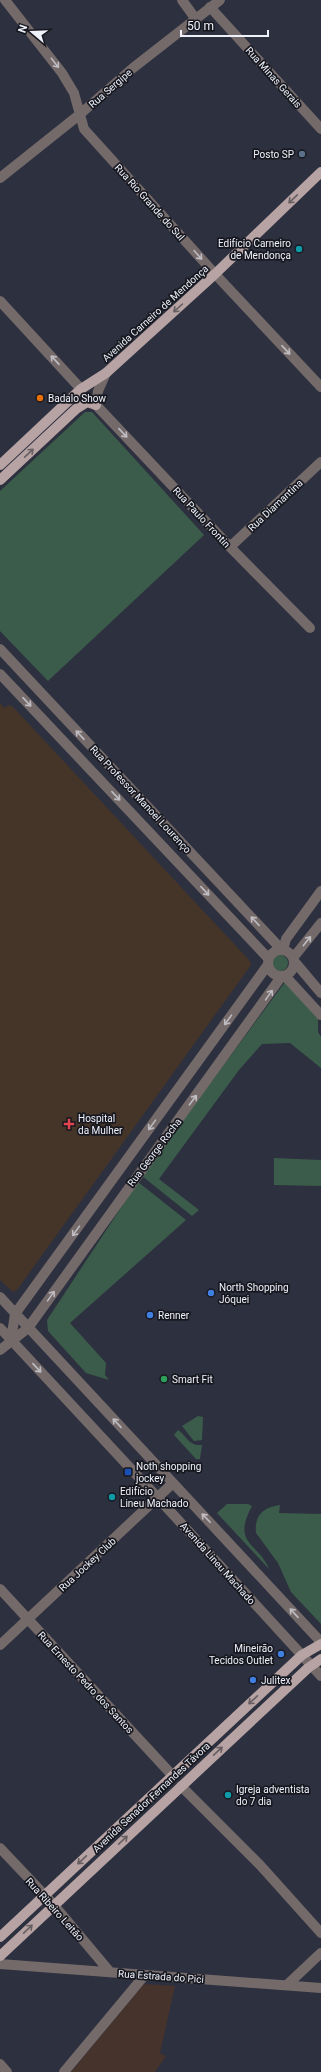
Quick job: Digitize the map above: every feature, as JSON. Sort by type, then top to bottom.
[{"type":"main road","name":"Avenida Carneiro de Mendonça","points":[[0,465],[81,389],[106,373],[215,274],[321,172]]},
{"type":"main road","points":[[0,480],[76,409],[87,402],[96,405]]},
{"type":"main road","name":"Avenida Senador Fernandes Távora","points":[[0,1937],[302,1655],[321,1643]]},
{"type":"main road","name":"Avenida Senador Fernandes Távora","points":[[0,1956],[53,1904],[311,1665],[321,1659]]},
{"type":"street","name":"Rua Rio Grande do Sul","points":[[5,0],[62,73],[74,93],[79,115],[84,128],[215,274],[321,387]]},
{"type":"street","points":[[182,0],[196,18]]},
{"type":"street","name":"Rua Sergipe","points":[[0,178],[79,115],[133,68],[220,0]]},
{"type":"street","name":"Rua Minas Gerais","points":[[210,7],[321,129]]},
{"type":"street","points":[[0,301],[81,389]]},
{"type":"street","points":[[96,405],[98,391],[106,373]]},
{"type":"street","name":"Rua Paulo Frontin","points":[[96,405],[230,547],[310,628]]},
{"type":"street","name":"Rua Diamantina","points":[[230,547],[321,462]]},
{"type":"street","name":"Rua Professor Manoel Lourenço","points":[[0,649],[283,950]]},
{"type":"street","name":"Rua Professor Manoel Lourenço","points":[[0,674],[268,962]]},
{"type":"street","points":[[283,950],[286,939],[321,891]]},
{"type":"street","points":[[283,976],[291,972],[294,960],[321,924]]},
{"type":"street","points":[[283,950],[294,960],[321,993]]},
{"type":"street","points":[[283,950],[274,952],[268,962],[271,973],[283,976],[321,1015]]},
{"type":"street","name":"Rua George Rocha","points":[[15,1314],[268,962]]},
{"type":"street","name":"Rua George Rocha","points":[[0,1350],[28,1328],[283,976]]},
{"type":"street","points":[[0,1297],[321,1643]]},
{"type":"street","points":[[11,1340],[15,1314]]},
{"type":"street","name":"Avenida Lineu Machado","points":[[0,1328],[321,1676]]},
{"type":"street","name":"Rua Jockey Club","points":[[0,1645],[173,1483]]},
{"type":"street","name":"Rua Ernesto Pedro dos Santos","points":[[0,1589],[172,1775]]},
{"type":"street","points":[[181,1786],[260,1865],[321,1934]]},
{"type":"street","name":"Rua Ribeiro Leitão","points":[[0,1848],[53,1904],[110,1972]]},
{"type":"street","points":[[287,1985],[321,1953]]},
{"type":"street","name":"Rua Estrada do Pici","points":[[0,1964],[144,1976],[228,1980],[321,1988]]},
{"type":"street","points":[[64,2072],[144,1976]]},
{"type":"street","points":[[0,2064],[7,2072]]},
{"type":"shaded area","name":"Hospital da Mulher","points":[[0,703],[4,708],[9,705],[13,707],[250,961],[251,965],[17,1290],[13,1292],[0,1280]]},
{"type":"shaded area","points":[[144,1984],[175,1986],[160,2053],[166,2056],[155,2072],[71,2072]]},
{"type":"green space","points":[[85,412],[92,412],[204,535],[48,681],[0,631],[0,491]]},
{"type":"green space","points":[[280,955],[286,957],[288,963],[286,969],[280,971],[274,969],[272,963],[274,957]]},
{"type":"green space","points":[[285,982],[318,1018],[318,1032],[321,1037],[321,1068],[290,1043],[262,1044],[239,1070],[159,1179],[199,1210],[192,1216],[142,1176]]},
{"type":"green space","points":[[274,1158],[321,1160],[321,1186],[274,1185]]},
{"type":"green space","points":[[138,1182],[186,1220],[70,1323],[106,1363],[105,1375],[109,1380],[86,1373],[48,1331],[47,1320]]},
{"type":"green space","points":[[198,1416],[203,1417],[202,1440],[194,1441],[182,1426]]},
{"type":"green space","points":[[178,1430],[194,1444],[202,1445],[200,1459],[196,1459],[174,1435]]},
{"type":"green space","points":[[227,1504],[248,1504],[252,1506],[246,1519],[244,1529],[249,1542],[265,1560],[269,1569],[217,1513]]},
{"type":"green space","points":[[280,1505],[279,1513],[321,1514],[321,1624],[291,1592],[278,1563],[256,1533],[258,1517],[261,1513],[264,1510]]},
{"type":"place","name":"Posto SP","points":[[302,154]]},
{"type":"place","name":"Edifício Carneiro de Mendonça","points":[[299,249]]},
{"type":"place","name":"Badalo Show","points":[[40,398]]},
{"type":"place","name":"Hospital da Mulher","points":[[69,1124]]},
{"type":"place","name":"North Shopping Jóquei","points":[[211,1293]]},
{"type":"place","name":"Renner","points":[[150,1315]]},
{"type":"place","name":"Smart Fit","points":[[164,1379]]},
{"type":"place","name":"Noth shopping jockey","points":[[128,1472]]},
{"type":"place","name":"Edifício Lineu Machado","points":[[112,1497]]},
{"type":"place","name":"Mineirão Tecidos Outlet","points":[[281,1654]]},
{"type":"place","name":"Julitex","points":[[253,1680]]},
{"type":"place","name":"Igreja adventista do 7 dia","points":[[228,1795]]}]
